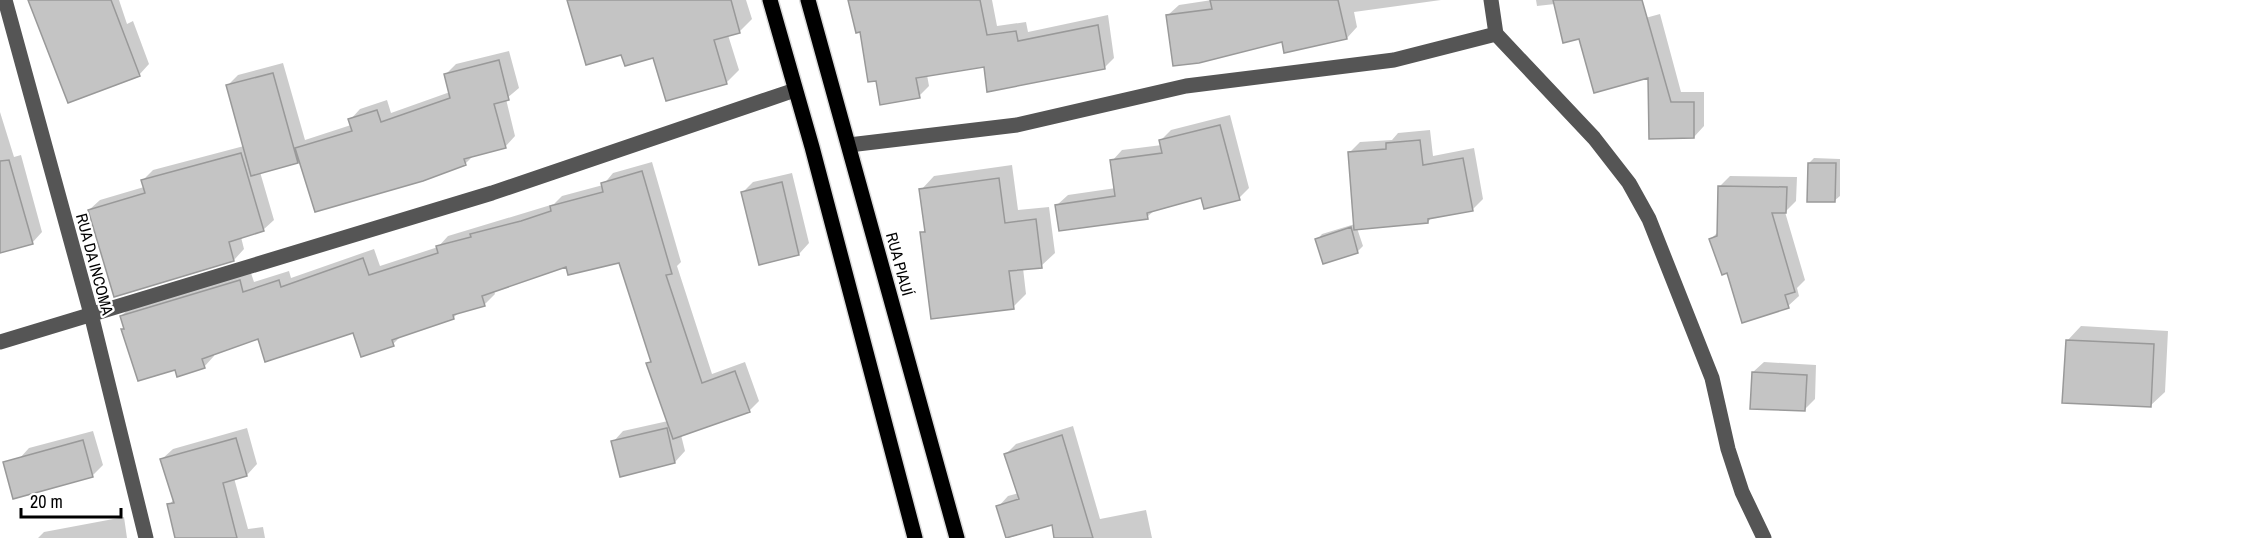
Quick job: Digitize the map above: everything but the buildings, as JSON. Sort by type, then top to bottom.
[{"type":"main road","points":[[770,0],[915,538]]},
{"type":"main road","name":"RUA PIAUÍ","points":[[808,0],[957,538]]},
{"type":"street","name":"RUA DA INCOMA","points":[[5,0],[91,314],[146,538]]},
{"type":"street","points":[[1491,0],[1496,34],[1594,138],[1629,183],[1649,219],[1712,378],[1728,449],[1742,492],[1764,538]]},
{"type":"street","points":[[849,145],[1017,125],[1186,86],[1394,60],[1496,34]]},
{"type":"street","points":[[0,342],[492,194],[795,90]]}]
